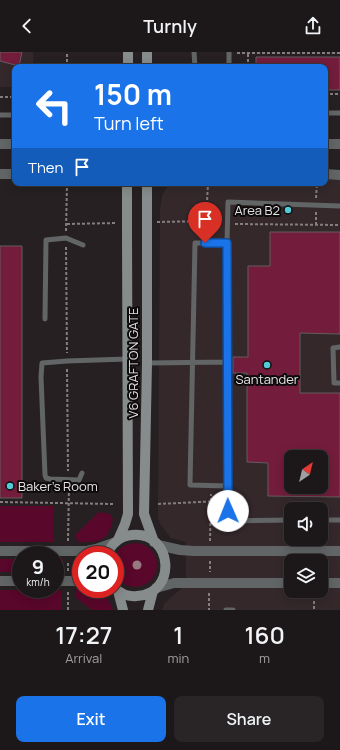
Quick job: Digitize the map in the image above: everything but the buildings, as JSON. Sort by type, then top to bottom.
[{"type":"street","points":[[128,52],[128,64]]},
{"type":"street","points":[[147,52],[147,64]]},
{"type":"street","points":[[0,144],[12,144]]},
{"type":"street","points":[[328,144],[340,144]]},
{"type":"street","points":[[0,174],[12,174]]},
{"type":"street","points":[[328,174],[340,174]]},
{"type":"street","name":"V6 GRAFTON GATE","points":[[113,546],[126,524],[128,514],[127,186]]},
{"type":"street","name":"V6 GRAFTON GATE","points":[[147,186],[147,363],[144,514],[156,543],[163,551],[166,559],[165,575],[155,590]]},
{"type":"street","points":[[0,551],[87,551],[96,549],[130,535],[143,536],[156,543],[180,550],[340,551]]},
{"type":"street","points":[[0,581],[12,581]]},
{"type":"street","points":[[328,582],[340,582]]},
{"type":"street","points":[[124,593],[130,596],[148,594],[174,583],[284,583]]},
{"type":"street","points":[[148,610],[155,590]]},
{"type":"street","points":[[119,598],[123,610]]},
{"type":"lane","points":[[194,52],[195,64]]},
{"type":"lane","points":[[229,64],[230,53]]},
{"type":"lane","points":[[328,113],[340,113]]},
{"type":"lane","points":[[0,115],[12,115]]},
{"type":"lane","points":[[284,520],[228,521],[228,202],[340,206]]},
{"type":"lane","points":[[44,319],[46,240],[66,238],[83,245]]},
{"type":"lane","points":[[227,243],[194,243],[190,485],[228,486]]},
{"type":"lane","points":[[340,347],[333,348],[334,383],[340,383]]},
{"type":"lane","points":[[82,473],[79,480],[50,480],[46,478],[41,377],[42,363],[127,359]]},
{"type":"lane","points":[[147,363],[228,362]]},
{"type":"lane","points":[[328,520],[340,520]]},
{"type":"lane","points":[[226,610],[233,610]]},
{"type":"path","points":[[67,52],[67,64]]},
{"type":"path","points":[[248,52],[248,64]]},
{"type":"path","points":[[230,53],[340,53]]},
{"type":"path","points":[[328,94],[340,94]]},
{"type":"path","points":[[0,97],[12,97]]},
{"type":"path","points":[[66,224],[67,186]]},
{"type":"path","points":[[206,221],[228,224],[340,225]]},
{"type":"path","points":[[210,486],[212,501],[210,542]]},
{"type":"path","points":[[158,504],[228,501]]},
{"type":"path","points":[[0,502],[114,504]]},
{"type":"path","points":[[210,559],[210,573]]},
{"type":"path","points":[[209,590],[209,610]]},
{"type":"path","points":[[314,598],[314,610]]},
{"type":"shaded area","points":[[0,52],[33,52],[34,64],[12,64],[12,87],[0,87]]},
{"type":"shaded area","points":[[328,178],[340,178],[340,610],[162,610],[164,604],[186,585],[186,542],[171,538],[160,524],[158,517],[160,210],[162,195],[168,186],[328,186]]},
{"type":"shaded area","points":[[0,506],[53,506],[53,542],[0,542]]},
{"type":"shaded area","points":[[99,512],[110,514],[113,519],[108,533],[102,540],[78,542],[75,535]]},
{"type":"shaded area","points":[[131,543],[139,543],[151,549],[157,561],[157,569],[151,581],[139,587],[131,587],[124,584],[124,546]]},
{"type":"shaded area","points":[[0,559],[12,559],[12,572],[0,572]]},
{"type":"shaded area","points":[[0,590],[12,590],[12,598],[61,598],[61,610],[0,610]]},
{"type":"shaded area","points":[[76,598],[106,598],[113,610],[92,610]]},
{"type":"place","name":"Area B2","points":[[288,210]]},
{"type":"place","name":"Santander","points":[[267,365]]},
{"type":"place","name":"Baker's Room","points":[[10,486]]},
{"type":"route","points":[[205,243],[227,243],[228,511]]}]
